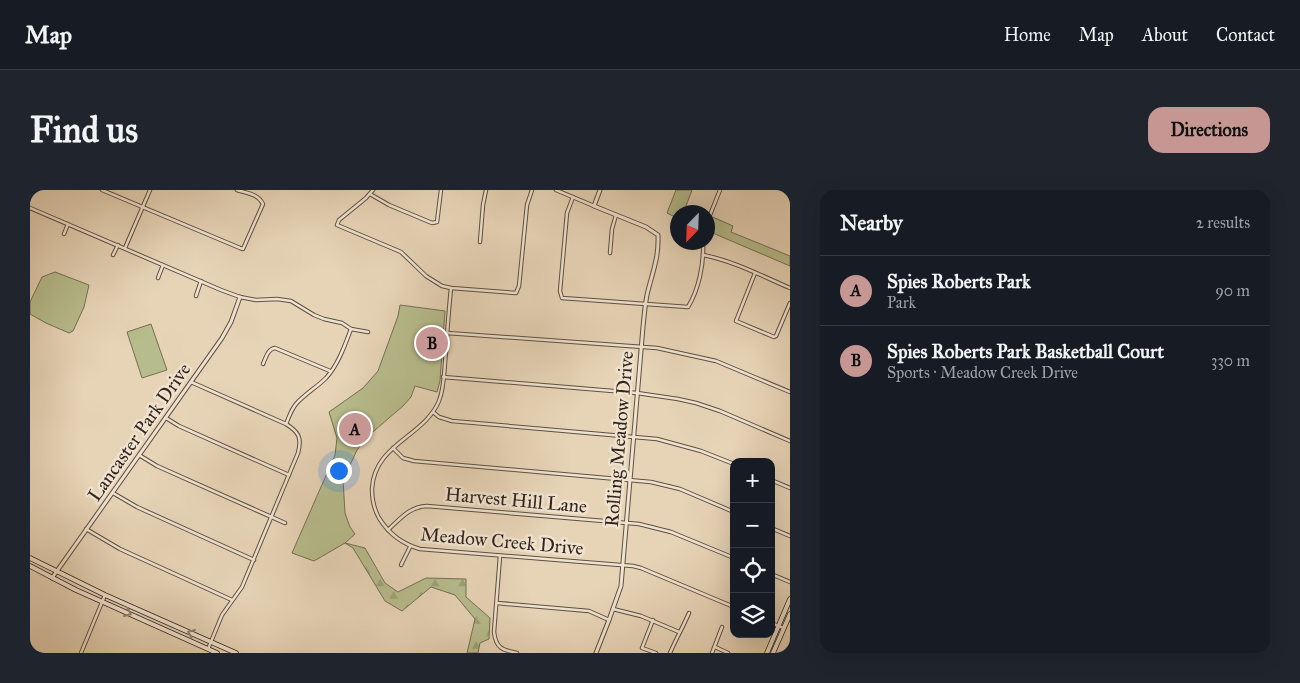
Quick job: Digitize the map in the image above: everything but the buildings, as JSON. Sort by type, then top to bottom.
[{"type":"main road","points":[[30,558],[55,572],[236,653]]},
{"type":"main road","points":[[30,566],[102,602],[217,653]]},
{"type":"main road","points":[[767,653],[790,599]]},
{"type":"main road","points":[[773,653],[790,614]]},
{"type":"street","points":[[102,190],[243,249],[263,204],[256,196],[237,190]]},
{"type":"street","points":[[126,248],[150,190]]},
{"type":"street","points":[[373,190],[339,220],[337,225],[339,227],[401,252],[426,276],[442,286],[516,292],[519,286],[527,205],[532,190]]},
{"type":"street","points":[[370,194],[432,223],[437,222],[441,190]]},
{"type":"street","points":[[480,242],[486,190]]},
{"type":"street","points":[[556,190],[616,214],[612,229],[610,253]]},
{"type":"street","points":[[594,206],[600,190]]},
{"type":"street","points":[[714,205],[720,190]]},
{"type":"street","points":[[573,197],[567,213],[560,292],[562,298],[688,307],[699,281],[704,250]]},
{"type":"street","points":[[30,208],[240,297],[256,300],[277,299],[292,301],[324,319],[342,323],[351,329],[368,332]]},
{"type":"street","name":"Rolling Meadow Drive","points":[[596,653],[621,586],[641,348],[647,294],[656,264],[658,243],[658,235],[616,214]]},
{"type":"street","points":[[64,234],[68,224]]},
{"type":"street","points":[[113,256],[118,245]]},
{"type":"street","points":[[704,255],[722,259],[790,288]]},
{"type":"street","points":[[158,278],[164,265]]},
{"type":"street","points":[[755,273],[736,321],[774,337],[790,303]]},
{"type":"street","points":[[196,296],[201,281]]},
{"type":"street","name":"Meadow Creek Drive","points":[[451,288],[440,397],[432,412],[383,458],[375,473],[372,496],[376,513],[388,530],[410,547],[430,551],[641,568],[730,605]]},
{"type":"street","name":"Lancaster Park Drive","points":[[52,578],[222,338],[231,322],[240,297]]},
{"type":"street","points":[[286,424],[296,404],[331,372],[351,329]]},
{"type":"street","points":[[447,333],[657,348],[710,360],[790,392]]},
{"type":"street","points":[[264,364],[268,352],[275,348],[331,372]]},
{"type":"street","points":[[443,377],[637,393],[678,399],[705,406],[790,441]]},
{"type":"street","points":[[191,382],[286,424],[297,432],[300,447],[242,587],[222,615],[208,649]]},
{"type":"street","points":[[432,412],[439,417],[452,421],[657,439],[701,451],[730,462]]},
{"type":"street","points":[[166,418],[179,426],[289,475]]},
{"type":"street","points":[[393,448],[403,458],[414,461],[651,482],[680,490],[730,510]]},
{"type":"street","points":[[139,455],[157,466],[285,523]]},
{"type":"street","points":[[775,482],[790,488]]},
{"type":"street","points":[[112,493],[137,507],[254,560]]},
{"type":"street","name":"Harvest Hill Lane","points":[[388,530],[413,509],[427,506],[647,525],[671,532],[730,556]]},
{"type":"street","points":[[86,530],[120,549],[232,600]]},
{"type":"street","points":[[775,530],[790,536]]},
{"type":"street","points":[[401,565],[410,547]]},
{"type":"street","points":[[500,556],[495,639],[502,649],[518,653]]},
{"type":"street","points":[[775,576],[790,582]]},
{"type":"street","points":[[81,653],[105,595]]},
{"type":"street","points":[[497,603],[588,611],[609,620]]},
{"type":"street","points":[[613,609],[653,620],[679,632]]},
{"type":"street","points":[[670,653],[689,613]]},
{"type":"street","points":[[653,620],[642,648],[656,653]]},
{"type":"street","points":[[775,625],[784,628]]},
{"type":"street","points":[[712,653],[722,627]]},
{"type":"street","points":[[715,647],[728,653]]},
{"type":"green space","points":[[676,190],[692,190],[686,205],[670,205]]},
{"type":"green space","points":[[715,218],[733,226],[731,232],[790,256],[790,266],[715,234]]},
{"type":"green space","points":[[55,272],[89,285],[84,307],[73,331],[69,333],[30,314],[30,302],[42,277]]},
{"type":"green space","points":[[400,305],[445,311],[440,381],[437,392],[415,386],[411,397],[403,406],[368,436],[357,450],[343,480],[345,513],[350,527],[355,534],[345,543],[314,561],[292,553],[335,455],[337,438],[329,412],[363,388],[378,371],[398,316]]},
{"type":"green space","points":[[151,324],[167,370],[142,378],[127,332]]},
{"type":"green space","points":[[345,543],[365,548],[385,583],[398,592],[426,578],[466,579],[466,597],[490,618],[489,639],[480,643],[478,653],[467,653],[475,619],[455,595],[431,587],[402,611],[385,601],[353,548]]},
{"type":"place","name":"Spies Roberts Park Basketball Court","points":[[432,343]]},
{"type":"place","name":"Spies Roberts Park","points":[[355,429]]}]
